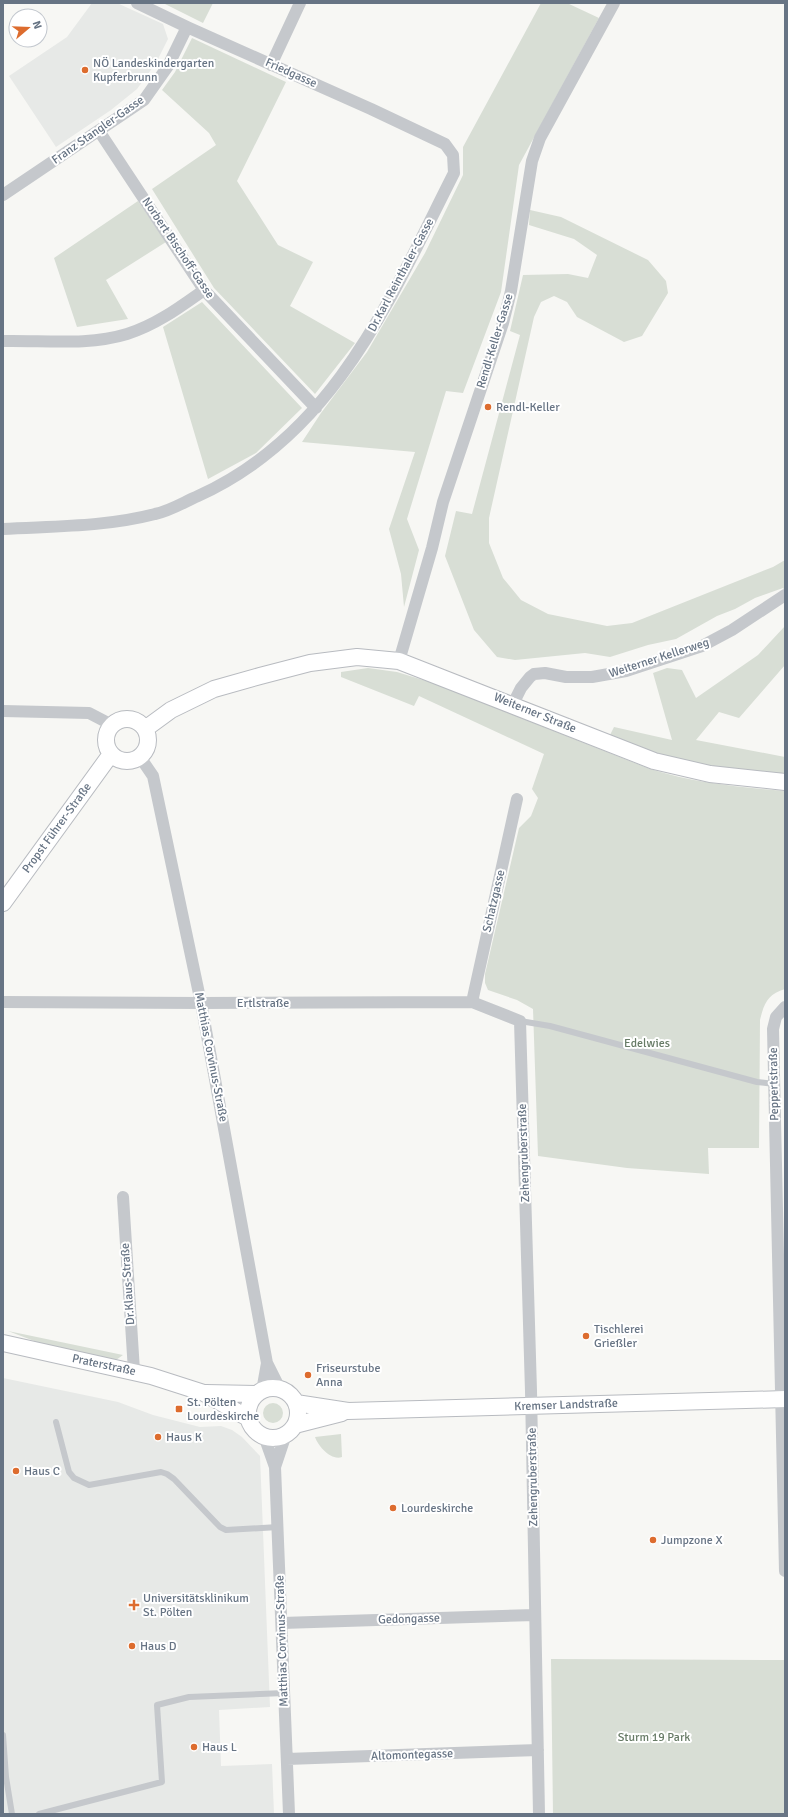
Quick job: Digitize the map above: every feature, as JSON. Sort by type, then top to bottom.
[{"type":"main road","name":"Weiterner Straße","points":[[145,729],[171,710],[214,689],[310,663],[357,657],[400,661],[668,764],[710,774],[785,782]]},
{"type":"main road","points":[[129,719],[136,721],[145,729],[148,737],[148,744],[140,757],[128,761],[122,761],[111,754],[107,747],[106,740],[107,732],[112,725],[129,719]]},
{"type":"main road","name":"Propst Führer-Straße","points":[[3,903],[111,754]]},
{"type":"main road","name":"Praterstraße","points":[[3,1343],[134,1371],[204,1393],[248,1418]]},
{"type":"main road","points":[[271,1388],[280,1389],[289,1394],[296,1403],[298,1414],[291,1430],[274,1438],[264,1436],[252,1427],[248,1418],[251,1402],[260,1392],[271,1388]]},
{"type":"main road","name":"Praterstraße","points":[[204,1393],[260,1392]]},
{"type":"main road","name":"Kremser Landstraße","points":[[296,1403],[348,1411],[783,1399]]},
{"type":"main road","name":"Kremser Landstraße","points":[[291,1430],[348,1411]]},
{"type":"street","name":"Friedgasse","points":[[137,3],[187,27],[371,109],[444,144]]},
{"type":"street","points":[[271,65],[300,3]]},
{"type":"street","name":"Rendl-Keller-Gasse","points":[[400,661],[432,548],[443,502],[503,323],[511,291],[532,162],[540,138],[609,4]]},
{"type":"street","name":"Franz Stangler-Gasse","points":[[3,195],[144,100],[168,66],[187,27]]},
{"type":"street","name":"Norbert Bischoff-Gasse","points":[[99,131],[204,290],[316,408]]},
{"type":"street","name":"Dr.Karl Reinthaler-Gasse","points":[[3,529],[116,523],[157,514],[218,486],[260,460],[316,408],[340,379],[384,312],[454,173],[453,155],[444,144]]},
{"type":"street","points":[[3,341],[96,340],[128,334],[162,319],[204,290]]},
{"type":"street","name":"Weiterner Kellerweg","points":[[513,704],[521,688],[534,674],[545,673],[566,677],[592,677],[626,671],[702,646],[732,630],[785,595]]},
{"type":"street","points":[[3,711],[88,713],[112,725]]},
{"type":"street","name":"Matthias Corvinus-Straße","points":[[140,757],[153,776],[201,1003],[267,1362],[280,1389]]},
{"type":"street","name":"Schatzgasse","points":[[472,1002],[517,800]]},
{"type":"street","name":"Ertlstraße","points":[[3,1002],[472,1002],[520,1021]]},
{"type":"street","name":"Peppertstraße","points":[[784,1008],[776,1017],[773,1029],[774,1084],[780,1182],[785,1571]]},
{"type":"street","name":"Zehengruberstraße","points":[[520,1021],[531,1407],[539,1814]]},
{"type":"street","name":"Dr.Klaus-Straße","points":[[123,1197],[134,1371]]},
{"type":"street","name":"Matthias Corvinus-Straße","points":[[260,1392],[267,1362]]},
{"type":"street","name":"Matthias Corvinus-Straße","points":[[275,1467],[291,1430]]},
{"type":"street","name":"Matthias Corvinus-Straße","points":[[264,1436],[275,1467],[289,1814]]},
{"type":"street","name":"Gedongasse","points":[[282,1623],[535,1615]]},
{"type":"street","name":"Altomontegasse","points":[[287,1759],[538,1750]]},
{"type":"lane","points":[[520,1021],[550,1026],[756,1082],[774,1084]]},
{"type":"lane","points":[[56,1422],[69,1472],[74,1478],[90,1485],[152,1473],[167,1474],[189,1493],[220,1527],[226,1530],[278,1527]]},
{"type":"lane","points":[[39,1814],[162,1782],[157,1705],[189,1697],[284,1693]]},
{"type":"lane","points":[[3,1735],[6,1778],[12,1814]]},
{"type":"shaded area","name":"NÖ Landeskindergarten Kupferbrunn","points":[[92,3],[117,3],[163,24],[168,39],[156,63],[137,89],[111,110],[56,147],[9,76],[67,37]]},
{"type":"shaded area","name":"Universitätsklinikum St. Pölten","points":[[3,1378],[118,1402],[153,1415],[200,1427],[221,1426],[232,1430],[242,1437],[260,1456],[270,1707],[219,1710],[221,1766],[272,1764],[274,1814],[3,1814]]},
{"type":"green space","points":[[163,3],[213,3],[203,23]]},
{"type":"green space","points":[[541,3],[567,3],[599,18],[519,165],[501,292],[463,393],[446,391],[407,519],[419,550],[404,607],[401,574],[389,529],[415,452],[302,442],[321,413],[367,352],[425,253],[463,175],[463,147]]},
{"type":"green space","points":[[192,38],[286,82],[237,181],[278,245],[313,262],[290,306],[355,343],[315,394],[214,288],[152,189],[216,145],[209,133],[162,90],[175,72]]},
{"type":"green space","points":[[138,201],[166,242],[106,280],[128,319],[77,327],[54,258]]},
{"type":"green space","points":[[530,210],[561,217],[648,260],[666,281],[668,293],[642,336],[624,342],[577,317],[567,302],[554,296],[541,302],[534,317],[489,518],[489,543],[503,578],[521,600],[548,614],[607,626],[632,623],[773,567],[785,560],[785,591],[783,588],[755,598],[735,609],[717,616],[676,639],[648,645],[610,657],[585,653],[515,660],[497,657],[474,630],[445,556],[456,511],[472,514],[520,335],[510,331],[523,275],[568,274],[588,278],[597,255],[574,239],[529,225]]},
{"type":"green space","points":[[202,302],[302,408],[256,453],[208,479],[163,327]]},
{"type":"green space","points":[[785,626],[785,665],[739,718],[719,712],[696,740],[785,757],[785,775],[711,767],[657,754],[610,735],[614,727],[672,740],[653,673],[667,668],[682,670],[696,698],[758,655]]},
{"type":"green space","name":"Edelwies","points":[[368,668],[397,672],[433,683],[650,769],[700,781],[785,791],[785,989],[774,994],[768,1000],[763,1009],[760,1020],[759,1148],[708,1148],[709,1174],[627,1168],[538,1156],[533,1009],[517,1000],[488,990],[485,983],[485,974],[519,828],[531,816],[538,798],[532,789],[544,754],[419,696],[414,706],[341,677],[341,672]]},
{"type":"green space","points":[[8,1331],[123,1355],[116,1360],[42,1344]]},
{"type":"green space","points":[[273,1403],[280,1406],[283,1413],[280,1420],[273,1423],[266,1420],[263,1413],[266,1406]]},
{"type":"green space","points":[[341,1434],[342,1457],[338,1458],[329,1455],[315,1437]]},
{"type":"green space","name":"Sturm 19 Park","points":[[551,1659],[785,1660],[785,1814],[553,1814]]},
{"type":"place","name":"NÖ Landeskindergarten Kupferbrunn","points":[[85,70]]},
{"type":"place","name":"Rendl-Keller","points":[[488,407]]},
{"type":"place","name":"Tischlerei Grießler","points":[[586,1336]]},
{"type":"place","name":"Friseurstube Anna","points":[[308,1375]]},
{"type":"place","name":"St. Pölten Lourdeskirche","points":[[179,1409]]},
{"type":"place","name":"Haus K","points":[[158,1437]]},
{"type":"place","name":"Haus C","points":[[16,1471]]},
{"type":"place","name":"Lourdeskirche","points":[[393,1508]]},
{"type":"place","name":"Jumpzone X","points":[[653,1540]]},
{"type":"place","name":"Universitätsklinikum St. Pölten","points":[[134,1605]]},
{"type":"place","name":"Haus D","points":[[132,1646]]},
{"type":"place","name":"Haus L","points":[[194,1747]]}]
